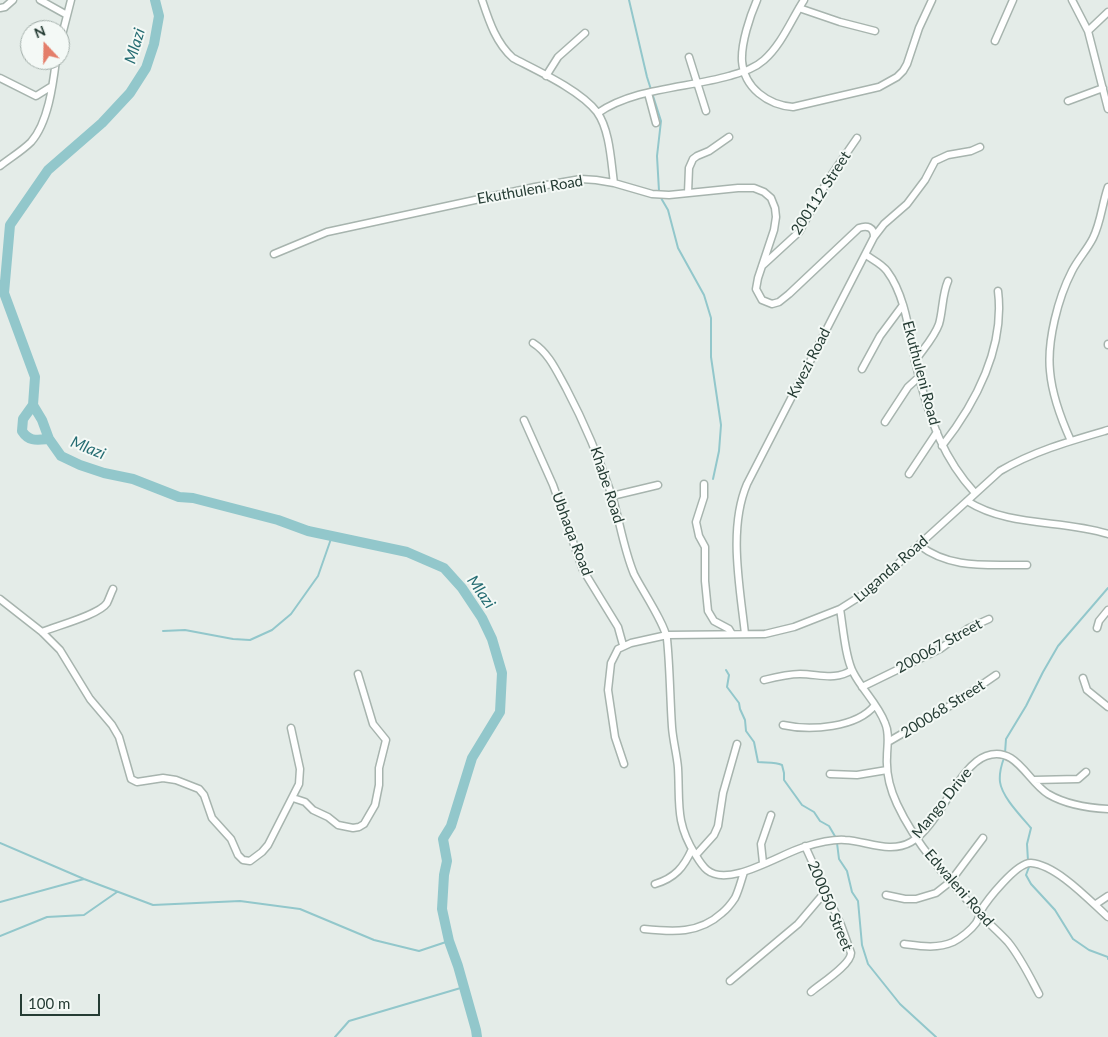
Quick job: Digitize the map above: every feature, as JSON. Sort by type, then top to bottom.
[{"type":"street","points":[[0,8],[5,7],[14,0]]},
{"type":"street","points":[[40,0],[67,15]]},
{"type":"street","points":[[66,20],[71,0]]},
{"type":"street","points":[[482,0],[495,35],[504,50],[513,58],[580,96],[598,113],[610,147],[614,183]]},
{"type":"street","points":[[757,0],[742,59],[744,72],[758,95],[782,106],[793,107],[879,87],[890,82],[903,71],[932,0]]},
{"type":"street","points":[[598,113],[620,100],[698,84],[744,72],[762,62],[775,49],[804,0]]},
{"type":"street","points":[[995,41],[1006,12],[1013,0]]},
{"type":"street","points":[[1072,0],[1088,31],[1108,109]]},
{"type":"street","points":[[799,8],[840,22],[875,30]]},
{"type":"street","points":[[1088,31],[1108,12]]},
{"type":"street","points":[[546,76],[558,57],[585,33]]},
{"type":"street","points":[[689,57],[706,110]]},
{"type":"street","points":[[0,166],[30,143],[41,128],[54,70]]},
{"type":"street","points":[[0,78],[36,96],[52,86]]},
{"type":"street","points":[[1068,101],[1103,88]]},
{"type":"street","points":[[648,93],[656,123]]},
{"type":"street","points":[[688,192],[689,168],[693,159],[709,151],[729,137]]},
{"type":"street","name":"200112 Street","points":[[761,267],[799,232],[828,180],[857,138]]},
{"type":"street","name":"Kwezi Road","points":[[745,634],[737,538],[738,517],[743,495],[774,430],[874,237],[884,224],[907,204],[925,180],[935,161],[948,155],[971,151],[980,147]]},
{"type":"street","name":"Ekuthuleni Road","points":[[274,254],[327,232],[525,189],[581,179],[614,183],[652,194],[669,195],[738,188],[754,188],[764,192],[771,198],[776,217],[774,230],[761,267],[756,289],[758,295],[766,302],[772,304],[779,302],[789,294],[859,228],[864,226],[871,228],[874,237]]},
{"type":"street","points":[[1071,441],[1053,392],[1050,348],[1056,316],[1065,287],[1072,271],[1092,239],[1101,216],[1108,187]]},
{"type":"street","points":[[1101,216],[1108,213]]},
{"type":"street","name":"Ekuthuleni Road","points":[[866,255],[886,270],[893,281],[903,305],[919,377],[942,446],[956,470],[975,493]]},
{"type":"street","points":[[915,361],[930,341],[939,324],[943,296],[948,281]]},
{"type":"street","points":[[942,446],[965,413],[992,356],[999,315],[998,291]]},
{"type":"street","points":[[862,370],[880,336],[903,305]]},
{"type":"street","name":"Khabe Road","points":[[533,343],[539,346],[548,357],[578,412],[598,455],[634,573],[667,635]]},
{"type":"street","points":[[885,422],[908,387],[919,377]]},
{"type":"street","name":"Ubhaqa Road","points":[[524,420],[553,485],[583,570],[615,622],[623,645]]},
{"type":"street","name":"Luganda Road","points":[[623,645],[667,635],[765,634],[794,627],[840,609],[867,592],[1000,471],[1022,459],[1108,430]]},
{"type":"street","points":[[909,474],[937,432]]},
{"type":"street","points":[[704,484],[704,497],[696,522],[699,536],[705,547],[708,611],[714,621],[729,629],[732,634]]},
{"type":"street","points":[[612,496],[658,485]]},
{"type":"street","points":[[967,501],[988,512],[1022,520],[1108,534]]},
{"type":"street","points":[[919,545],[936,556],[958,563],[1028,565]]},
{"type":"street","points":[[42,632],[102,608],[107,603],[113,589]]},
{"type":"street","points":[[0,599],[42,632],[60,650],[90,699],[116,731],[124,751],[129,776],[133,781],[163,778],[176,780],[199,789],[204,795],[212,818],[231,839],[238,855],[247,861],[266,848],[299,784],[300,776],[291,728]]},
{"type":"street","name":"Edwaleni Road","points":[[840,609],[852,670],[881,713],[886,724],[888,742],[887,770],[893,796],[910,830],[950,882],[1008,942],[1017,954],[1039,994]]},
{"type":"street","points":[[1097,628],[1099,621],[1108,610]]},
{"type":"street","name":"200067 Street","points":[[862,687],[940,649],[969,628],[989,618]]},
{"type":"street","name":"Mango Drive","points":[[667,635],[672,730],[678,766],[680,819],[684,834],[703,866],[717,875],[730,876],[744,872],[805,846],[835,840],[892,847],[902,846],[916,838],[973,764],[987,756],[998,754],[1011,757],[1047,794],[1080,806],[1108,809]]},
{"type":"street","points":[[623,645],[618,649],[611,663],[608,690],[613,728],[624,764]]},
{"type":"street","points":[[764,680],[798,674],[831,677],[842,675],[852,670]]},
{"type":"street","points":[[293,798],[305,802],[313,810],[338,825],[353,828],[359,827],[364,824],[370,814],[377,796],[379,768],[386,740],[373,724],[358,674]]},
{"type":"street","name":"200068 Street","points":[[888,742],[958,701],[996,675]]},
{"type":"street","points":[[1083,678],[1087,690],[1108,707]]},
{"type":"street","points":[[783,725],[834,726],[862,716],[875,705]]},
{"type":"street","points":[[696,855],[714,835],[718,826],[723,793],[737,744]]},
{"type":"street","points":[[830,774],[857,775],[887,770]]},
{"type":"street","points":[[1034,780],[1078,779],[1086,772]]},
{"type":"street","points":[[763,863],[761,844],[771,815]]},
{"type":"street","points":[[886,895],[905,899],[928,897],[936,893],[950,882],[983,838]]},
{"type":"street","name":"200050 Street","points":[[805,846],[826,891],[851,957],[845,965],[811,992]]},
{"type":"street","points":[[655,884],[663,882],[684,866],[692,849]]},
{"type":"street","points":[[904,944],[932,946],[954,942],[977,922],[979,913],[1013,872],[1019,867],[1031,863],[1047,868],[1073,884],[1108,917]]},
{"type":"street","points":[[644,929],[682,932],[694,930],[706,924],[717,917],[734,900],[744,872]]},
{"type":"street","points":[[730,981],[798,924],[826,891]]},
{"type":"street","points":[[1096,904],[1108,896]]},
{"type":"waterway","name":"Mlazi","points":[[155,0],[159,16],[154,44],[146,68],[130,93],[102,123],[48,170],[10,225],[4,293],[35,377],[33,405],[42,420],[49,439],[61,456],[80,465],[104,473],[133,479],[179,497],[193,498],[278,520],[308,531],[407,552],[444,568],[462,588],[482,618],[492,639],[502,673],[500,712],[472,758],[451,826],[443,839],[447,861],[444,875],[442,909],[449,941],[458,966],[477,1037]]},
{"type":"waterway","points":[[629,0],[647,77],[661,121],[657,156],[659,191]]},
{"type":"waterway","points":[[661,198],[668,210],[678,248],[704,295],[711,318],[711,357],[721,425],[719,451],[713,479]]},
{"type":"waterway","name":"Mlazi","points":[[0,281],[6,280]]},
{"type":"waterway","name":"Mlazi","points":[[33,405],[23,419],[22,431],[30,439],[49,439]]},
{"type":"waterway","points":[[163,631],[185,630],[233,639],[250,640],[272,630],[291,614],[318,576],[332,536]]},
{"type":"waterway","points":[[1005,753],[1006,739],[1058,646],[1108,588]]},
{"type":"waterway","points":[[726,670],[729,675],[727,687],[739,703],[745,720],[746,731],[754,742],[758,762],[782,765],[784,780],[802,805],[814,812],[820,821],[829,826],[836,838]]},
{"type":"waterway","points":[[1004,758],[1000,776],[1001,788],[1012,806],[1031,828],[1027,844],[1028,861]]},
{"type":"waterway","points":[[0,843],[84,879],[153,905],[240,901],[300,909],[374,940],[419,951],[449,941]]},
{"type":"waterway","points":[[837,843],[839,859],[847,871],[852,892],[858,901],[862,945],[868,964],[900,1004],[936,1037]]},
{"type":"waterway","points":[[1029,867],[1026,875],[1031,884],[1055,910],[1073,939],[1089,950],[1108,957],[1108,959]]},
{"type":"waterway","points":[[0,902],[84,879]]},
{"type":"waterway","points":[[0,936],[47,917],[84,915],[117,892]]},
{"type":"waterway","points":[[335,1037],[349,1021],[464,987]]}]
